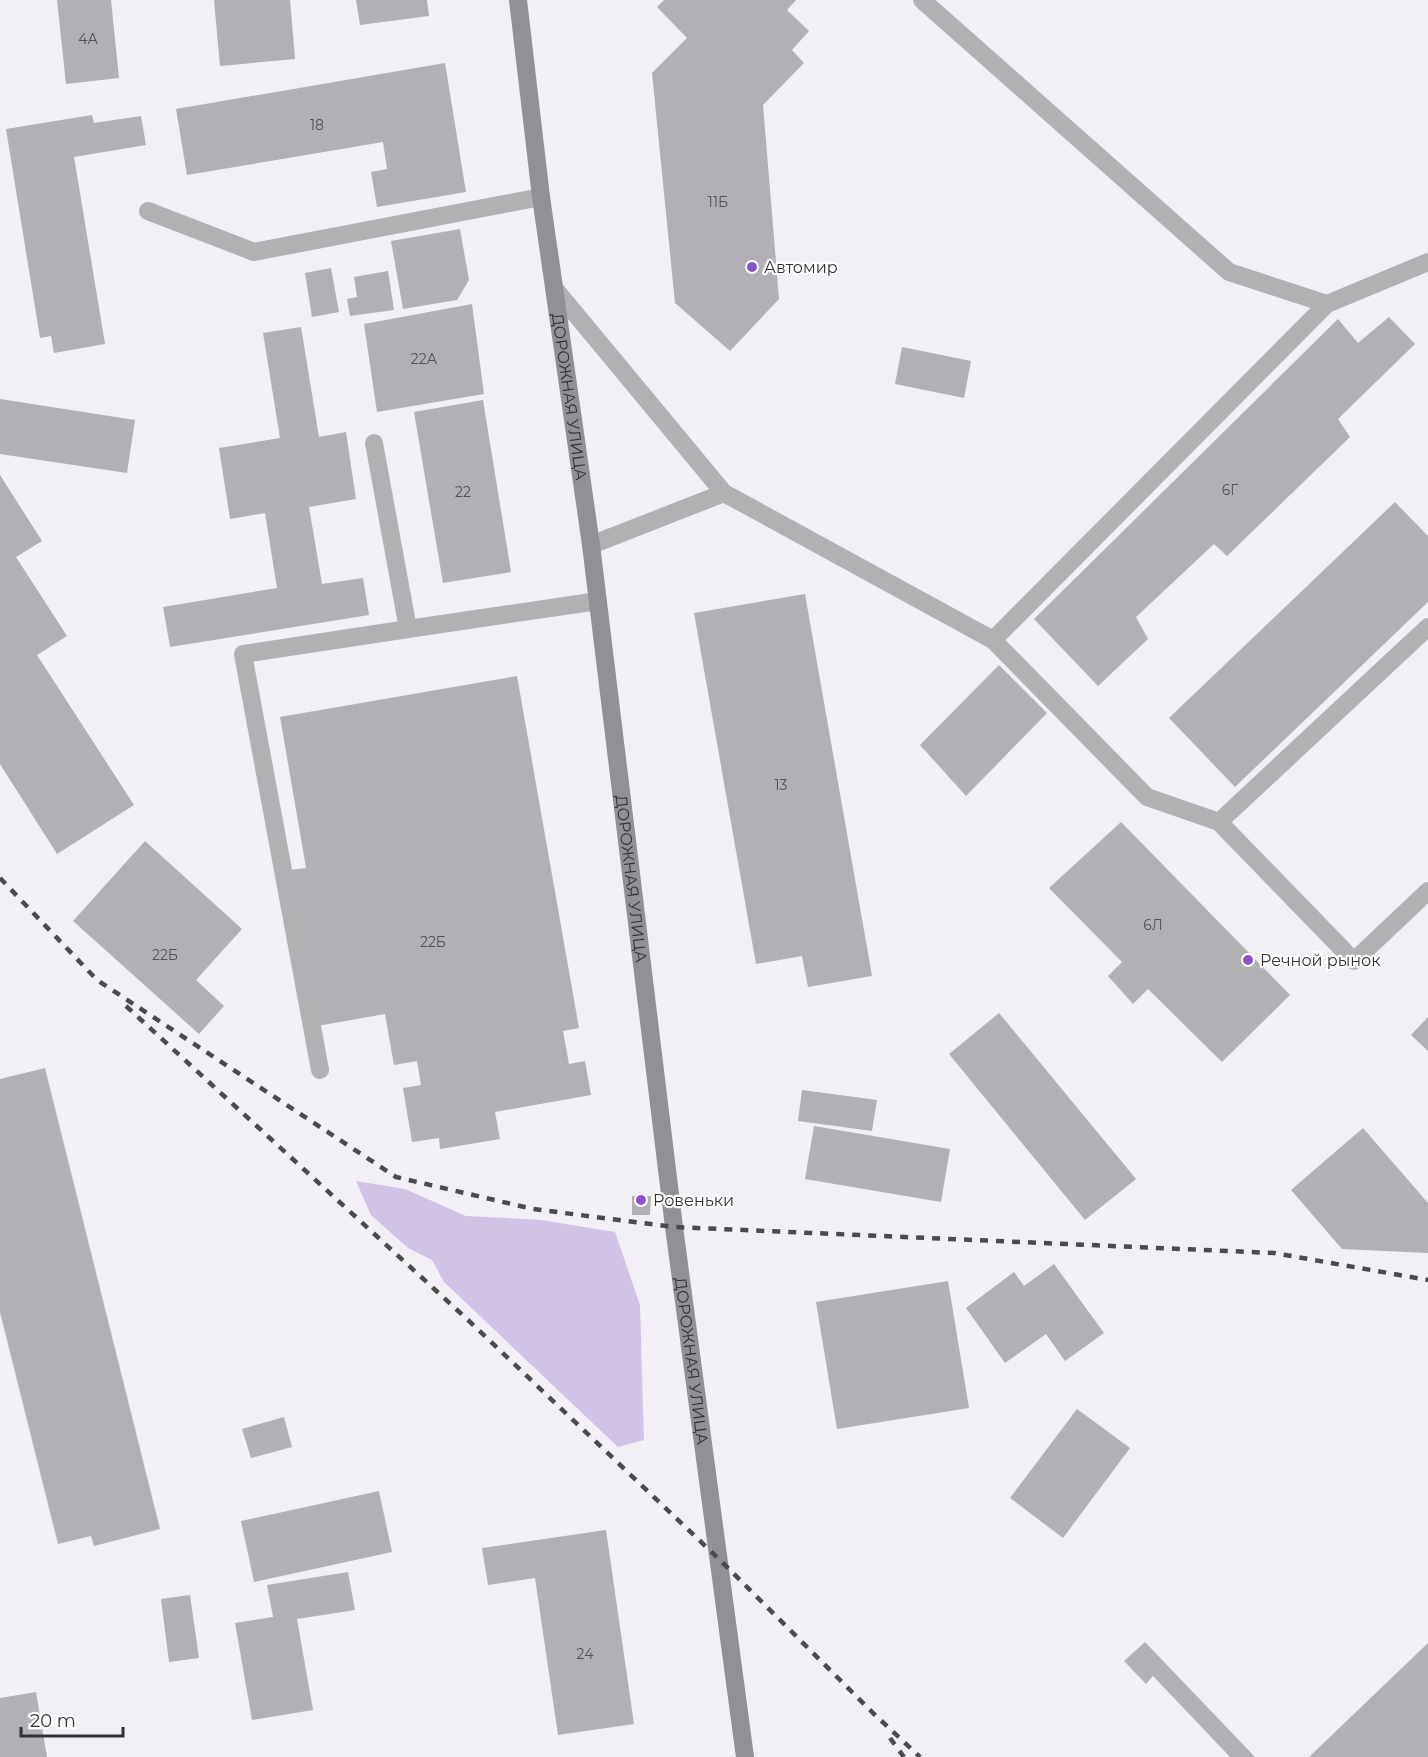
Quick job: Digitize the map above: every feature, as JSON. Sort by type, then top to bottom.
[{"type":"street","name":"ДОРОЖНАЯ УЛИЦА","points":[[518,0],[541,197],[591,544],[674,1227],[745,1757]]},
{"type":"lane","points":[[922,0],[1229,272],[1327,304]]},
{"type":"lane","points":[[148,210],[254,252],[541,197]]},
{"type":"lane","points":[[993,639],[1327,304],[1428,262]]},
{"type":"lane","points":[[554,288],[724,493],[993,639],[1148,797],[1219,822],[1354,961],[1428,891]]},
{"type":"lane","points":[[374,443],[408,629]]},
{"type":"lane","points":[[591,544],[724,493]]},
{"type":"lane","points":[[320,1070],[243,654],[598,601]]},
{"type":"lane","points":[[1219,822],[1428,627]]},
{"type":"shaded area","points":[[356,1181],[405,1189],[466,1216],[541,1220],[615,1232],[640,1305],[644,1440],[618,1447],[444,1282],[432,1260],[408,1248],[371,1215]]},
{"type":"building","points":[[57,0],[111,0],[119,78],[66,84]]},
{"type":"building","points":[[214,0],[290,0],[295,59],[220,66]]},
{"type":"building","points":[[356,0],[427,0],[429,16],[360,25]]},
{"type":"building","points":[[664,0],[796,0],[787,10],[809,31],[792,50],[804,63],[763,105],[779,299],[730,351],[675,303],[652,73],[687,38],[657,7]]},
{"type":"building","points":[[445,63],[466,192],[377,207],[371,172],[387,169],[383,142],[187,175],[176,109]]},
{"type":"building","points":[[92,115],[94,123],[141,116],[146,145],[74,157],[105,344],[54,353],[51,336],[40,338],[6,129]]},
{"type":"building","points":[[460,229],[469,280],[457,300],[403,309],[391,241]]},
{"type":"building","points":[[331,268],[339,312],[312,317],[305,273]]},
{"type":"building","points":[[388,271],[394,310],[350,316],[347,299],[357,297],[354,277]]},
{"type":"building","points":[[472,304],[484,394],[377,412],[364,324]]},
{"type":"building","points":[[1389,317],[1415,344],[1338,419],[1350,437],[1227,556],[1214,544],[1136,617],[1148,639],[1098,686],[1034,619],[1338,319],[1358,343]]},
{"type":"building","points":[[301,327],[319,437],[346,432],[356,499],[309,507],[322,584],[363,578],[369,615],[170,647],[163,607],[277,588],[265,513],[230,519],[219,448],[280,438],[263,333]]},
{"type":"building","points":[[902,347],[971,361],[964,398],[895,384]]},
{"type":"building","points":[[0,399],[135,420],[127,473],[0,454]]},
{"type":"building","points":[[483,400],[511,572],[443,583],[414,412]]},
{"type":"building","points":[[0,475],[42,541],[16,557],[67,636],[37,655],[134,805],[57,854],[0,764]]},
{"type":"building","points":[[1395,502],[1428,536],[1428,602],[1235,787],[1169,718]]},
{"type":"building","points":[[805,594],[872,976],[808,987],[802,956],[756,964],[694,613]]},
{"type":"building","points":[[999,665],[1047,713],[966,796],[920,745]]},
{"type":"building","points":[[517,676],[579,1028],[563,1031],[569,1064],[585,1061],[591,1095],[495,1112],[500,1139],[440,1149],[439,1138],[412,1142],[403,1088],[421,1085],[417,1061],[394,1065],[385,1014],[317,1026],[290,870],[306,868],[280,717]]},
{"type":"building","points":[[1121,822],[1290,995],[1222,1062],[1148,989],[1133,1004],[1108,976],[1122,962],[1049,888]]},
{"type":"building","points":[[145,841],[242,929],[196,980],[224,1006],[199,1034],[73,921]]},
{"type":"building","points":[[999,1013],[1136,1179],[1085,1220],[949,1054]]},
{"type":"building","points":[[1428,1017],[1428,1051],[1411,1035]]},
{"type":"building","points":[[45,1068],[160,1529],[94,1546],[91,1536],[58,1544],[0,1312],[0,1079]]},
{"type":"building","points":[[802,1090],[877,1100],[872,1131],[798,1121]]},
{"type":"building","points":[[814,1126],[950,1149],[941,1202],[805,1179]]},
{"type":"building","points":[[1363,1128],[1428,1203],[1428,1253],[1342,1249],[1291,1190]]},
{"type":"building","points":[[632,1196],[651,1196],[650,1215],[632,1215]]},
{"type":"building","points":[[1054,1264],[1104,1333],[1065,1361],[1046,1334],[1005,1363],[966,1308],[1014,1272],[1024,1286]]},
{"type":"building","points":[[948,1281],[969,1408],[837,1429],[816,1302]]},
{"type":"building","points":[[1077,1409],[1130,1448],[1063,1538],[1010,1498]]},
{"type":"building","points":[[284,1417],[292,1447],[251,1458],[242,1429]]},
{"type":"building","points":[[379,1491],[392,1552],[254,1582],[241,1521]]},
{"type":"building","points":[[606,1530],[634,1724],[558,1735],[535,1578],[488,1585],[482,1548]]},
{"type":"building","points":[[348,1572],[355,1610],[297,1619],[313,1710],[252,1720],[235,1623],[273,1617],[267,1585]]},
{"type":"building","points":[[190,1595],[199,1658],[169,1662],[161,1599]]},
{"type":"building","points":[[1145,1642],[1255,1757],[1230,1757],[1153,1676],[1146,1684],[1124,1661]]},
{"type":"building","points":[[1428,1643],[1428,1757],[1309,1757]]},
{"type":"building","points":[[36,1692],[47,1757],[0,1757],[0,1698]]},
{"type":"railway","points":[[0,878],[97,980],[396,1177],[533,1209],[674,1227],[1274,1253],[1428,1280]]},
{"type":"railway","points":[[126,1006],[468,1320],[720,1560],[920,1757]]},
{"type":"railway","points":[[890,1738],[904,1757]]},
{"type":"place","name":"Автомир","points":[[752,267]]},
{"type":"place","name":"Речной рынок","points":[[1248,960]]},
{"type":"place","name":"Ровеньки","points":[[641,1200]]}]
